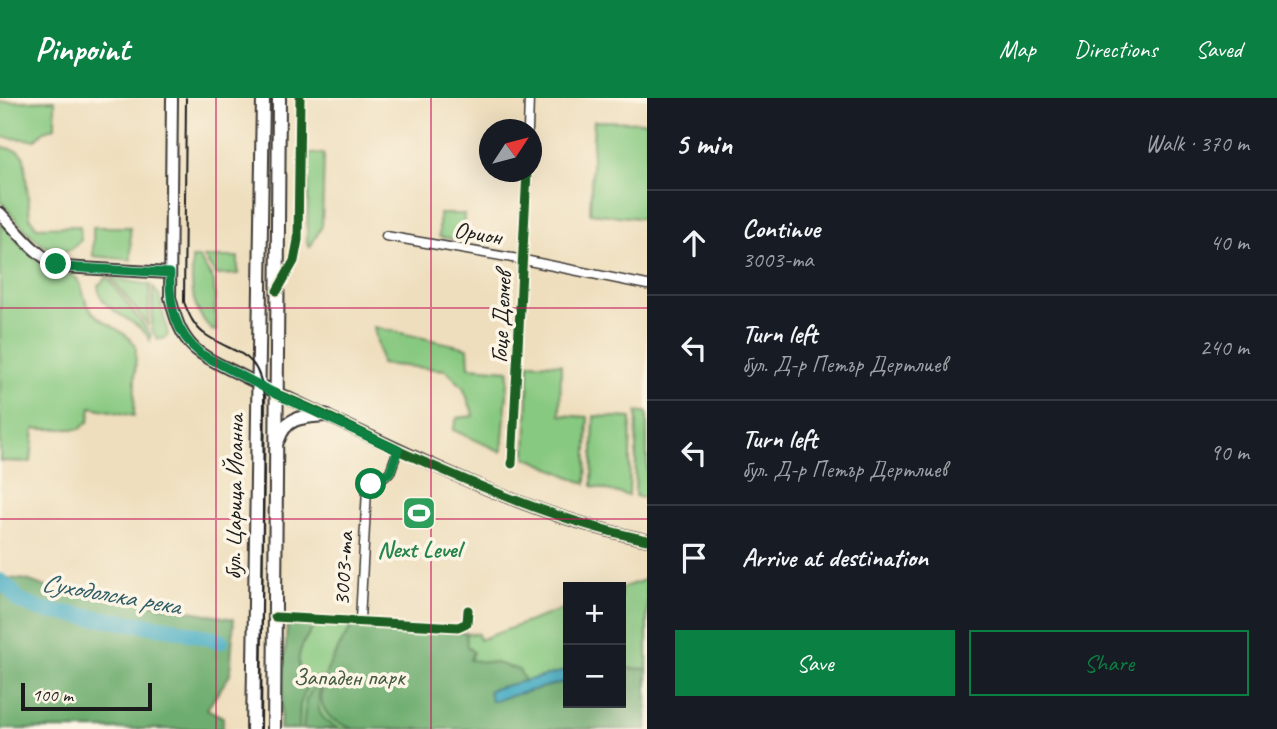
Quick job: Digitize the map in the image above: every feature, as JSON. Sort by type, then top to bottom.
[{"type":"main road","points":[[172,98],[170,297],[178,325],[192,347],[276,394],[398,450],[562,518],[647,540]]},
{"type":"main road","name":"бул. Царица Йоанна","points":[[253,729],[263,98]]},
{"type":"main road","name":"бул. Царица Йоанна","points":[[274,729],[279,98]]},
{"type":"main road","points":[[0,213],[33,248],[63,267],[170,273]]},
{"type":"main road","points":[[277,444],[282,429],[291,420],[325,415]]},
{"type":"street","points":[[277,291],[293,261],[298,240],[300,98]]},
{"type":"street","points":[[528,119],[529,98]]},
{"type":"street","name":"Гоце Делчев","points":[[512,464],[527,182]]},
{"type":"street","name":"Орион","points":[[386,236],[647,285]]},
{"type":"street","name":"3003-та","points":[[360,620],[367,489],[390,472],[398,450]]},
{"type":"street","points":[[275,617],[458,627],[467,623],[468,610]]},
{"type":"green space","points":[[55,100],[55,127],[44,131],[35,140],[0,137],[0,102]]},
{"type":"green space","points":[[594,121],[647,122],[647,219],[590,213]]},
{"type":"green space","points":[[0,146],[18,151],[24,157],[30,218],[37,227],[80,226],[81,240],[72,248],[59,251],[40,243],[0,201]]},
{"type":"green space","points":[[309,154],[324,154],[322,226],[310,247],[307,244]]},
{"type":"green space","points":[[439,214],[464,214],[463,241],[439,237]]},
{"type":"green space","points":[[0,222],[37,260],[75,277],[92,311],[136,346],[134,416],[91,407],[89,421],[80,429],[34,429],[31,462],[0,461]]},
{"type":"green space","points":[[93,227],[130,227],[131,260],[93,256]]},
{"type":"green space","points":[[204,257],[238,257],[238,274],[216,275]]},
{"type":"green space","points":[[192,258],[199,258],[214,281],[216,331],[212,330],[199,313],[193,297]]},
{"type":"green space","points":[[107,277],[151,335],[150,340],[137,326],[105,303],[98,286]]},
{"type":"green space","points":[[111,278],[150,285],[148,325]]},
{"type":"green space","points":[[153,287],[159,295],[168,335],[163,339],[158,339],[152,330]]},
{"type":"green space","points":[[374,327],[468,348],[469,367],[509,370],[502,452],[453,430],[457,418],[474,416],[463,387],[446,370],[381,364]]},
{"type":"green space","points":[[529,363],[561,364],[560,415],[588,417],[586,484],[526,457]]},
{"type":"green space","points":[[637,412],[647,412],[647,499],[635,496]]},
{"type":"green space","points":[[594,416],[631,418],[629,496],[592,486]]},
{"type":"green space","name":"Западен парк","points":[[0,577],[27,580],[65,594],[131,600],[234,619],[230,675],[207,709],[223,717],[223,729],[0,729]]},
{"type":"green space","name":"Западен парк","points":[[647,579],[647,729],[280,729],[287,627],[294,622],[478,634],[479,640],[563,609],[563,708],[626,708],[626,586]]},
{"type":"green space","points":[[294,622],[317,623],[306,638],[300,653],[299,669],[307,686],[300,705],[299,729],[280,729],[287,627]]},
{"type":"green space","name":"Западен парк","points":[[353,625],[466,633],[467,646],[473,652],[470,660],[496,663],[519,670],[525,681],[489,690],[492,700],[563,682],[563,708],[626,708],[626,668],[647,669],[647,729],[354,729],[329,716],[321,695],[328,669]]},
{"type":"green space","points":[[319,677],[320,713],[330,724],[340,729],[303,729],[306,700]]},
{"type":"water","points":[[563,671],[563,682],[491,701],[489,690]]},
{"type":"waterway","name":"Суходолска река","points":[[0,581],[19,601],[42,610],[173,629],[221,641]]},
{"type":"tram line","points":[[186,98],[184,302],[192,320],[202,332],[251,362],[257,370],[264,396],[261,729]]},
{"type":"cycle path","points":[[277,291],[294,261],[298,240],[300,98]]},
{"type":"cycle path","points":[[512,464],[526,182]]},
{"type":"cycle path","points":[[276,394],[489,490],[551,513],[647,540]]},
{"type":"cycle path","points":[[275,617],[458,627],[467,623],[468,610]]},
{"type":"place","name":"Next Level","points":[[419,513]]},
{"type":"route","points":[[56,264],[63,267],[170,273],[170,297],[174,315],[184,336],[201,354],[276,394],[398,450],[390,472],[371,484]]}]
